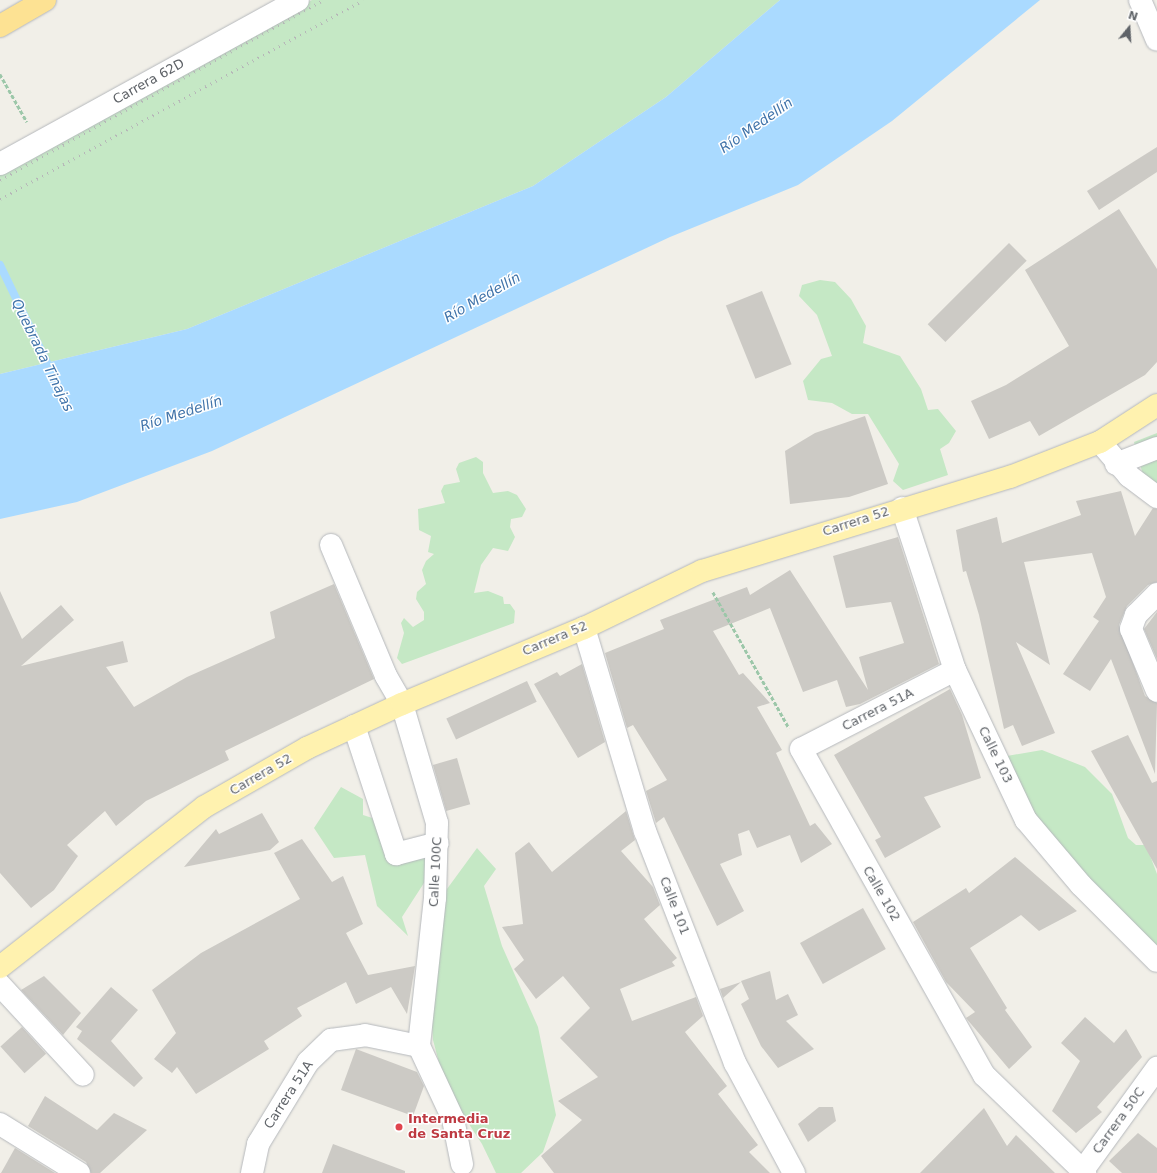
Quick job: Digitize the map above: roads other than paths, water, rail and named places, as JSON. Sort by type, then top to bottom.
[{"type":"highway","points":[[0,26],[45,0]]},
{"type":"main road","name":"Carrera 52","points":[[0,967],[204,807],[307,748],[402,704],[584,628],[702,571],[902,508],[1010,477],[1100,442],[1157,405]]},
{"type":"street","name":"Carrera 62D","points":[[0,164],[298,0]]},
{"type":"street","points":[[1140,0],[1157,40]]},
{"type":"street","points":[[1100,442],[1116,464],[1157,497]]},
{"type":"street","points":[[1116,464],[1157,448]]},
{"type":"street","name":"Calle 103","points":[[902,508],[955,670],[1026,820],[1081,885],[1157,961]]},
{"type":"street","name":"Calle 100C","points":[[331,545],[386,676],[402,704],[438,823],[438,843],[419,1046]]},
{"type":"street","points":[[1157,594],[1136,615],[1131,629],[1157,691]]},
{"type":"street","name":"Calle 101","points":[[584,628],[645,831],[735,1063],[794,1173]]},
{"type":"street","name":"Carrera 51A","points":[[801,749],[955,670]]},
{"type":"street","points":[[354,726],[396,854],[438,843]]},
{"type":"street","name":"Calle 102","points":[[801,749],[984,1075],[1083,1172]]},
{"type":"street","points":[[0,986],[83,1075]]},
{"type":"street","name":"Carrera 51A","points":[[252,1173],[258,1144],[308,1062],[331,1040],[365,1035],[419,1046]]},
{"type":"street","points":[[419,1046],[453,1119],[462,1164]]},
{"type":"street","name":"Carrera 50C","points":[[1083,1172],[1157,1068]]},
{"type":"street","points":[[0,1124],[79,1173]]},
{"type":"water","name":"Río Medellín","points":[[780,0],[1040,0],[892,121],[798,185],[670,237],[212,451],[77,502],[0,519],[0,374],[187,329],[533,186],[666,97]]},
{"type":"waterway","name":"Quebrada Tinajas","points":[[0,265],[51,371]]},
{"type":"railway","points":[[0,180],[323,0]]},
{"type":"railway","points":[[0,199],[363,0]]},
{"type":"place","name":"Intermedia de Santa Cruz","points":[[399,1127]]}]
